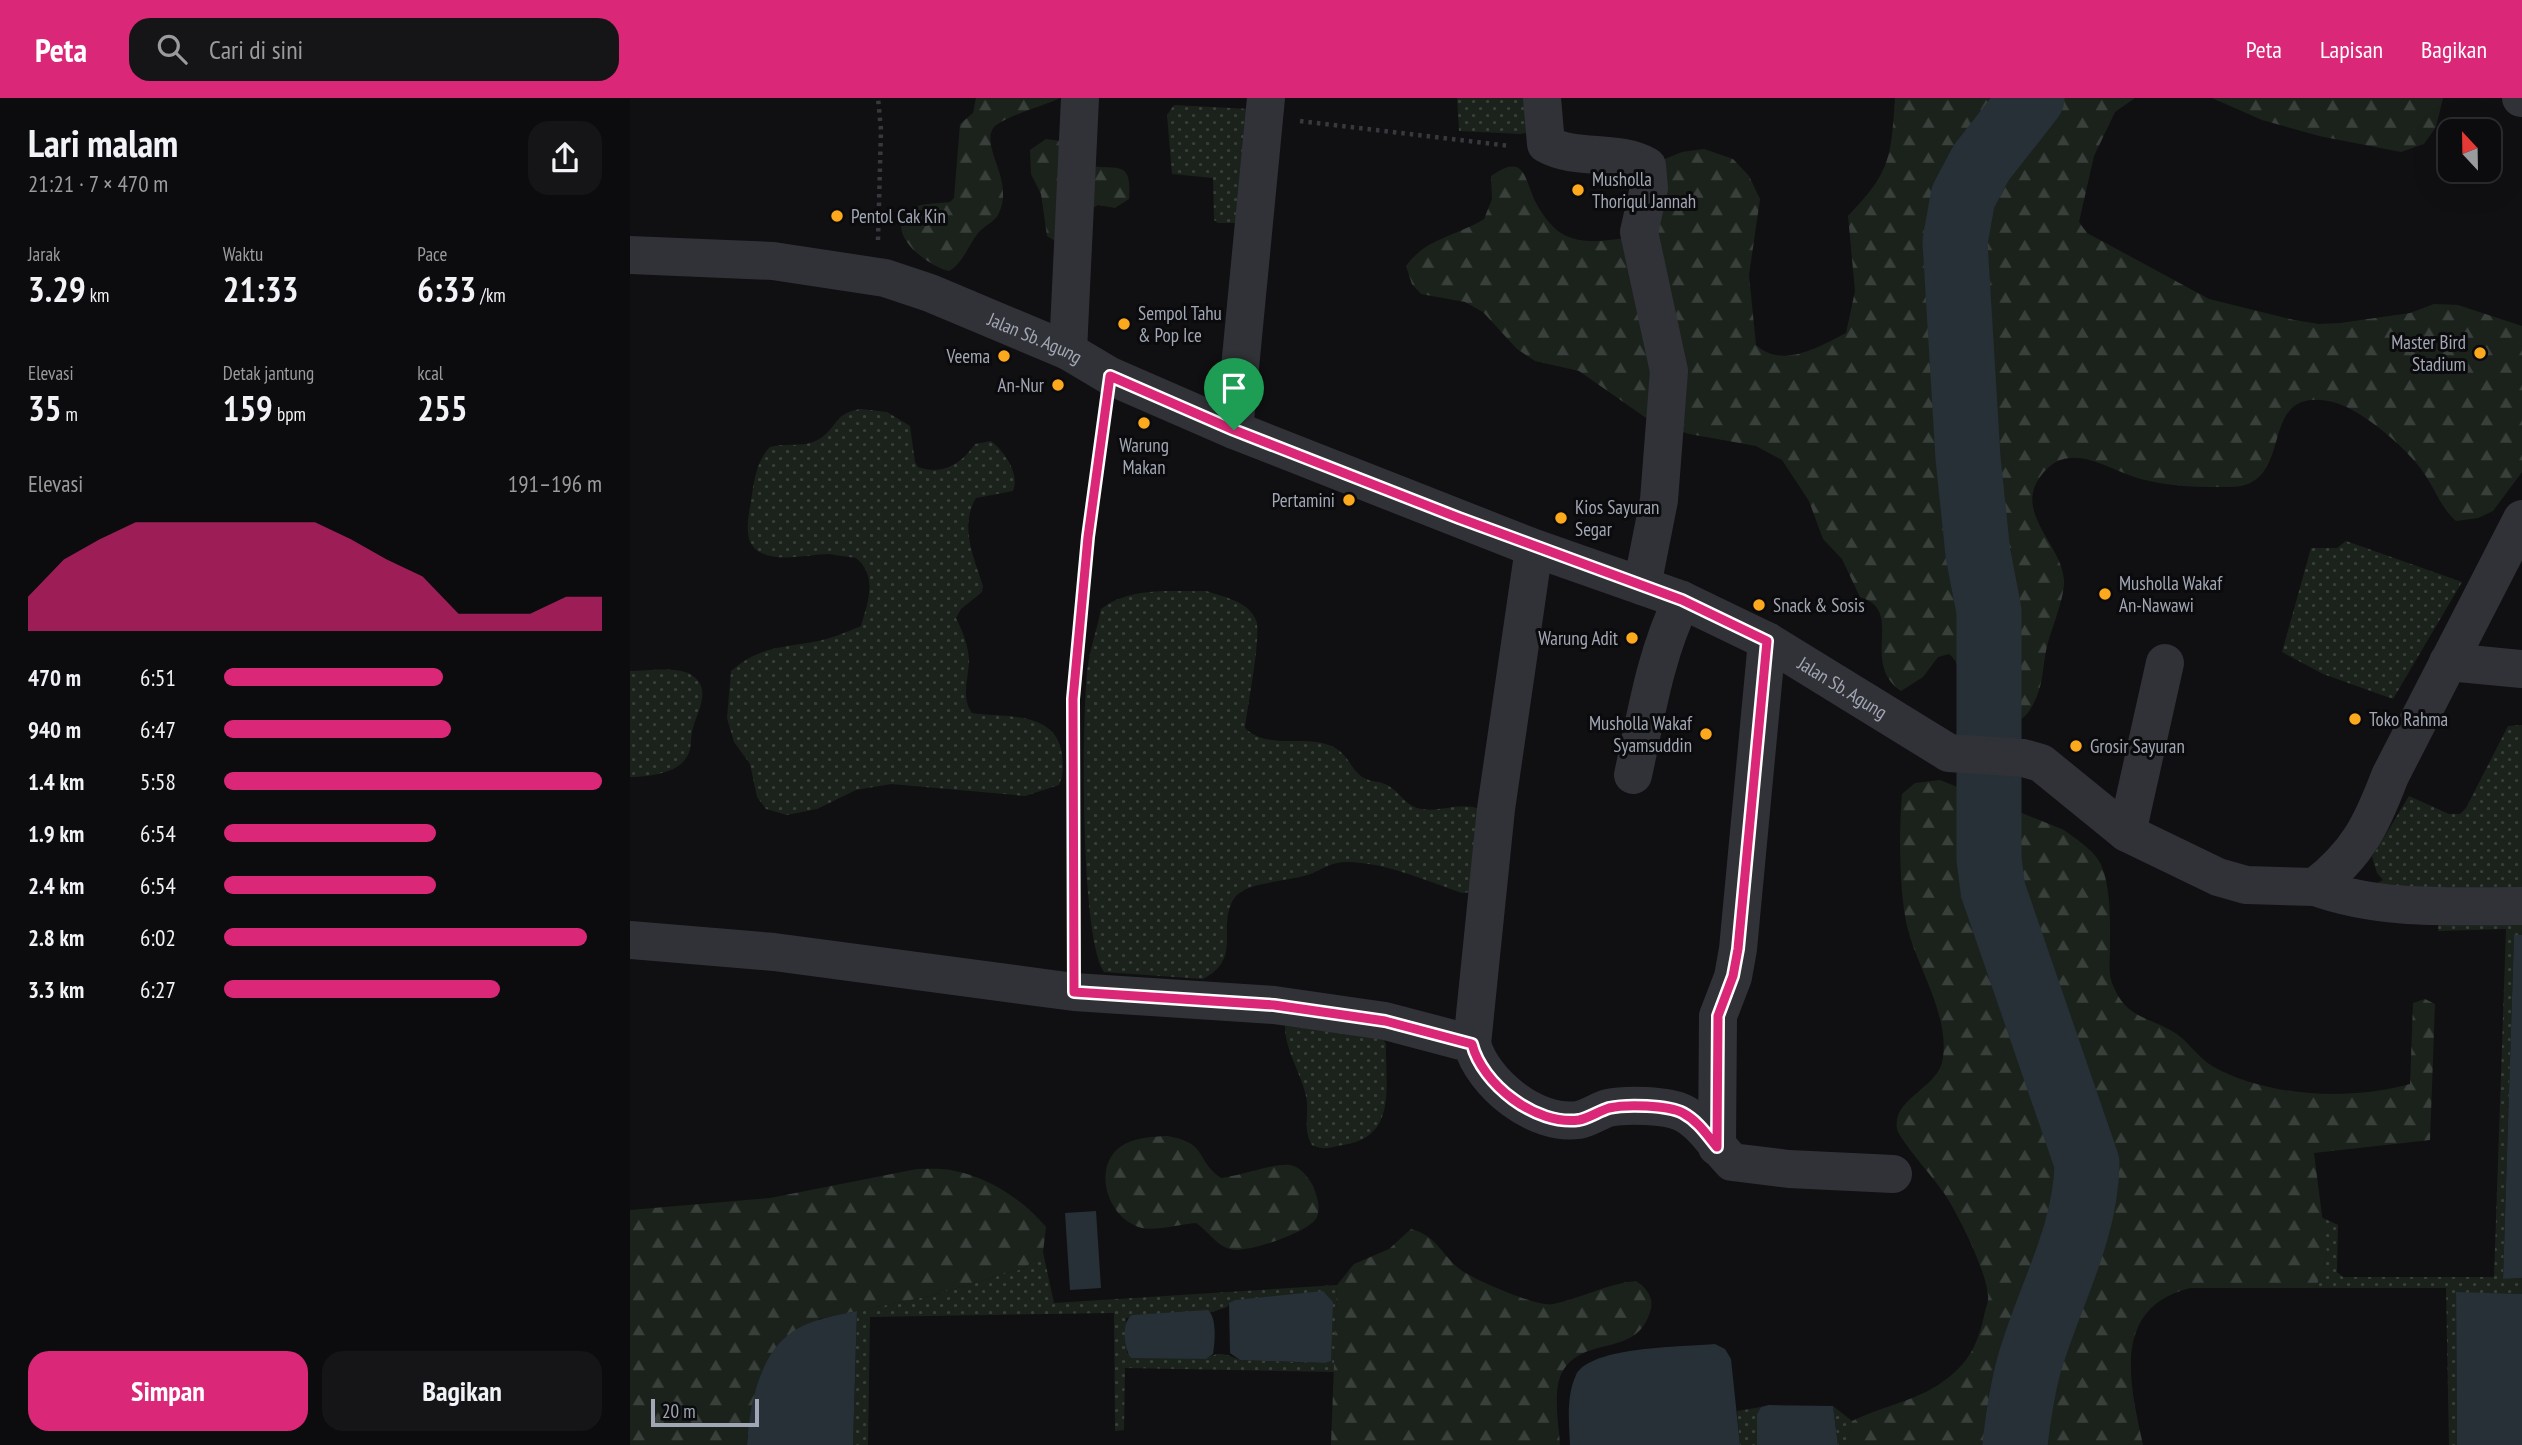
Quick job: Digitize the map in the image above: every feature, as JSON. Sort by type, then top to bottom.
[{"type":"street","points":[[1068,351],[1080,98]]},
{"type":"street","points":[[1542,98],[1546,144],[1578,152],[1635,160],[1647,166],[1649,188],[1639,232],[1670,371],[1659,500],[1642,586]]},
{"type":"street","points":[[1234,430],[1265,107]]},
{"type":"street","name":"Jalan Sb. Agung","points":[[630,255],[773,261],[876,276],[930,293],[1068,351],[1110,376],[1234,430],[1534,548],[1682,600],[1767,641],[1949,753],[2023,758],[2041,763],[2127,833]]},
{"type":"street","points":[[2315,887],[2345,864],[2361,839],[2389,776],[2448,662],[2517,538]]},
{"type":"street","points":[[1534,548],[1496,809],[1472,1044],[1479,1061],[1498,1086],[1520,1105],[1544,1115],[1578,1120],[1608,1108],[1632,1105],[1681,1112],[1700,1125],[1732,1162],[1789,1169],[1894,1174]]},
{"type":"street","points":[[1633,775],[1658,661],[1667,630],[1682,600]]},
{"type":"street","points":[[1717,1147],[1718,1016],[1733,976],[1738,949],[1767,641]]},
{"type":"street","points":[[2448,662],[2522,669]]},
{"type":"street","points":[[2165,663],[2127,833],[2218,877],[2246,885],[2315,887],[2347,899],[2381,904],[2522,906]]},
{"type":"street","points":[[630,940],[774,952],[1074,992],[1274,1005],[1385,1021],[1472,1044]]},
{"type":"path","points":[[876,276],[881,130],[878,98]]},
{"type":"path","points":[[1265,107],[1513,146],[1546,144]]},
{"type":"path","points":[[1074,992],[1073,699],[1088,537],[1110,376]]},
{"type":"green space","points":[[976,98],[1060,98],[1012,116],[992,130],[990,139],[1001,179],[1002,203],[998,215],[978,233],[962,259],[949,271],[929,262],[910,246],[901,226],[903,217],[912,209],[925,204],[950,202],[954,198],[960,124],[973,113]]},
{"type":"green space","points":[[1457,98],[1533,98],[1531,132],[1520,134],[1459,131]]},
{"type":"green space","points":[[1895,98],[2135,98],[2115,112],[2094,156],[2079,222],[2087,233],[2209,299],[2294,320],[2319,324],[2340,323],[2410,313],[2434,304],[2458,305],[2522,326],[2522,472],[2493,511],[2478,518],[2456,521],[2413,460],[2369,420],[2333,402],[2308,400],[2293,407],[2283,421],[2272,456],[2264,471],[2251,483],[2229,487],[2166,484],[2076,458],[2064,459],[2051,465],[2033,490],[2032,503],[2061,567],[2064,588],[2046,651],[2040,688],[2031,708],[2020,720],[2004,728],[1981,732],[1971,713],[1959,669],[1949,654],[1938,657],[1923,677],[1901,691],[1889,679],[1883,666],[1880,614],[1873,604],[1860,597],[1842,559],[1823,539],[1809,501],[1782,460],[1756,446],[1689,434],[1649,420],[1579,371],[1535,361],[1517,349],[1483,312],[1465,302],[1421,294],[1412,284],[1406,266],[1414,257],[1432,243],[1484,219],[1492,199],[1491,176],[1502,169],[1516,167],[1521,170],[1539,208],[1549,223],[1561,233],[1585,241],[1610,240],[1626,238],[1647,166],[1682,152],[1704,149],[1733,159],[1749,176],[1760,199],[1749,275],[1756,345],[1777,355],[1813,349],[1846,333],[1855,291],[1848,216],[1873,187],[1886,163],[1890,150]]},
{"type":"green space","points":[[2212,98],[2443,98],[2436,127],[2424,144],[2401,152],[2319,136],[2262,120]]},
{"type":"green space","points":[[1174,105],[1250,109],[1237,223],[1218,223],[1214,220],[1213,178],[1172,174],[1167,115]]},
{"type":"green space","points":[[1046,139],[1069,142],[1091,166],[1122,169],[1128,178],[1129,199],[1115,208],[1098,205],[1091,209],[1063,246],[1047,236],[1041,194],[1031,174],[1030,150]]},
{"type":"green space","points":[[861,409],[887,412],[910,426],[918,467],[944,469],[958,462],[975,444],[991,441],[1010,464],[1015,484],[1013,491],[976,498],[969,520],[972,553],[983,586],[982,592],[961,609],[956,618],[969,656],[967,701],[972,713],[1027,719],[1050,730],[1058,740],[1062,754],[1063,766],[1059,785],[1025,796],[891,784],[856,790],[817,809],[787,815],[766,809],[757,797],[750,764],[734,742],[727,718],[731,671],[760,653],[825,639],[861,626],[869,581],[863,565],[856,558],[829,554],[773,556],[754,548],[749,539],[748,524],[756,472],[770,447],[815,441],[827,433],[846,413]]},
{"type":"green space","points":[[2346,541],[2462,582],[2393,699],[2323,674],[2282,652],[2311,548],[2337,548]]},
{"type":"green space","points":[[1206,591],[1241,604],[1256,620],[1256,655],[1245,728],[1266,739],[1315,742],[1337,749],[1362,777],[1387,785],[1417,808],[1433,810],[1464,806],[1480,809],[1472,892],[1462,893],[1407,873],[1378,866],[1339,862],[1309,874],[1257,885],[1239,893],[1231,904],[1228,915],[1227,945],[1222,963],[1203,979],[1104,972],[1096,951],[1091,917],[1084,780],[1087,672],[1101,609],[1138,593]]},
{"type":"green space","points":[[630,671],[684,672],[690,674],[701,686],[702,699],[688,754],[682,763],[671,770],[630,777]]},
{"type":"green space","points":[[2522,725],[2522,935],[2514,935],[2503,1279],[2522,1278],[2522,1294],[2456,1293],[2457,1445],[2449,1445],[2446,1288],[2316,1288],[2327,1255],[2321,1217],[2338,1225],[2337,1272],[2343,1277],[2494,1277],[2506,929],[2438,931],[2439,906],[2347,899],[2383,880],[2377,873],[2372,857],[2409,796],[2449,814],[2460,814],[2466,808],[2508,726]]},
{"type":"green space","points":[[1940,780],[2064,830],[2091,851],[2102,867],[2107,886],[2110,975],[2117,994],[2123,1003],[2137,1014],[2177,1034],[2212,1066],[2234,1076],[2283,1090],[2309,1093],[2361,1093],[2410,1084],[2413,1003],[2425,999],[2435,1004],[2430,1140],[2314,1153],[2327,1255],[2316,1288],[2190,1288],[2164,1298],[2147,1312],[2137,1330],[2132,1351],[2131,1374],[2143,1445],[1847,1445],[1852,1421],[1935,1387],[1962,1365],[1978,1338],[1988,1300],[1982,1271],[1956,1214],[1944,1193],[1897,1129],[1897,1118],[1902,1109],[1933,1078],[1940,1069],[1943,1058],[1944,1041],[1937,1008],[1907,926],[1902,896],[1900,842],[1902,794],[1915,783]]},
{"type":"green space","points":[[1285,1026],[1382,1037],[1386,1044],[1385,1107],[1381,1121],[1373,1132],[1361,1140],[1343,1145],[1324,1148],[1312,1145],[1307,1133],[1304,1087],[1288,1044]]},
{"type":"green space","points":[[1167,1136],[1190,1143],[1221,1178],[1275,1166],[1290,1165],[1298,1168],[1313,1186],[1319,1205],[1317,1217],[1291,1235],[1238,1250],[1221,1245],[1196,1223],[1148,1229],[1130,1223],[1120,1215],[1107,1192],[1105,1179],[1111,1156],[1131,1141]]},
{"type":"green space","points":[[917,1169],[946,1169],[968,1174],[993,1184],[1017,1199],[1046,1227],[1043,1252],[1025,1268],[930,1296],[819,1319],[747,1436],[747,1445],[630,1445],[630,1210],[770,1198]]},
{"type":"green space","points":[[1411,1229],[1428,1237],[1464,1272],[1535,1302],[1553,1304],[1636,1281],[1647,1290],[1651,1298],[1650,1312],[1644,1325],[1635,1334],[1577,1356],[1562,1373],[1557,1392],[1560,1445],[1331,1445],[1337,1285],[1354,1264],[1389,1249]]},
{"type":"green space","points":[[1043,1252],[1054,1303],[1337,1285],[1334,1372],[1125,1368],[1124,1430],[1115,1431],[1114,1313],[870,1317],[868,1445],[853,1445],[857,1311],[930,1296],[1025,1268]],"holes":[[[1230,1303],[1331,1361],[1240,1360],[1219,1354],[1205,1359],[1127,1353],[1126,1318],[1212,1312],[1227,1307]]]},
{"type":"green space","points":[[1833,1406],[1852,1421],[1847,1445],[1838,1445]]},
{"type":"green space","points":[[1761,1407],[1757,1414],[1757,1445],[1740,1445],[1737,1411]]},
{"type":"shaded area","points":[[2514,935],[2522,935],[2522,1278],[2503,1279]]},
{"type":"shaded area","points":[[1096,1211],[1101,1288],[1070,1290],[1065,1213]]},
{"type":"shaded area","points":[[1323,1291],[1333,1302],[1331,1361],[1240,1360],[1230,1353],[1229,1303],[1235,1300]]},
{"type":"shaded area","points":[[2456,1292],[2522,1294],[2522,1445],[2457,1445]]},
{"type":"shaded area","points":[[1208,1310],[1213,1318],[1215,1336],[1213,1354],[1206,1359],[1131,1358],[1125,1336],[1126,1323],[1132,1315]]},
{"type":"shaded area","points":[[857,1311],[853,1445],[747,1445],[757,1386],[762,1371],[777,1346],[803,1326],[820,1319]]},
{"type":"shaded area","points":[[1715,1344],[1725,1349],[1731,1359],[1740,1445],[1570,1445],[1571,1392],[1576,1375],[1585,1365],[1618,1353]]},
{"type":"shaded area","points":[[1833,1406],[1838,1445],[1757,1445],[1757,1414],[1761,1407]]},
{"type":"waterway","points":[[2015,1445],[2029,1365],[2080,1216],[2087,1163],[1993,890],[1989,859],[1989,611],[1978,554],[1968,458],[1955,242],[1963,197],[1981,163],[2032,98]]},
{"type":"place","name":"Musholla Thoriqul Jannah","points":[[1578,190]]},
{"type":"place","name":"Pentol Cak Kin","points":[[837,216]]},
{"type":"place","name":"Sempol Tahu & Pop Ice","points":[[1124,324]]},
{"type":"place","name":"Master Bird Stadium","points":[[2480,353]]},
{"type":"place","name":"Veema","points":[[1004,356]]},
{"type":"place","name":"An-Nur","points":[[1058,385]]},
{"type":"place","name":"Warung Makan","points":[[1144,423]]},
{"type":"place","name":"Pertamini","points":[[1349,500]]},
{"type":"place","name":"Kios Sayuran Segar","points":[[1561,518]]},
{"type":"place","name":"Musholla Wakaf An-Nawawi","points":[[2105,594]]},
{"type":"place","name":"Snack & Sosis","points":[[1759,605]]},
{"type":"place","name":"Warung Adit","points":[[1632,638]]},
{"type":"place","name":"Toko Rahma","points":[[2355,719]]},
{"type":"place","name":"Musholla Wakaf Syamsuddin","points":[[1706,734]]},
{"type":"place","name":"Grosir Sayuran","points":[[2076,746]]},
{"type":"route","points":[[1110,376],[1234,430],[1534,548],[1682,600],[1767,641],[1738,949],[1733,976],[1718,1016],[1717,1147],[1700,1125],[1681,1112],[1632,1105],[1608,1108],[1578,1120],[1544,1115],[1520,1105],[1498,1086],[1474,1053],[1472,1044],[1385,1021],[1274,1005],[1074,992],[1076,807],[1073,699],[1088,537],[1110,376]]}]
